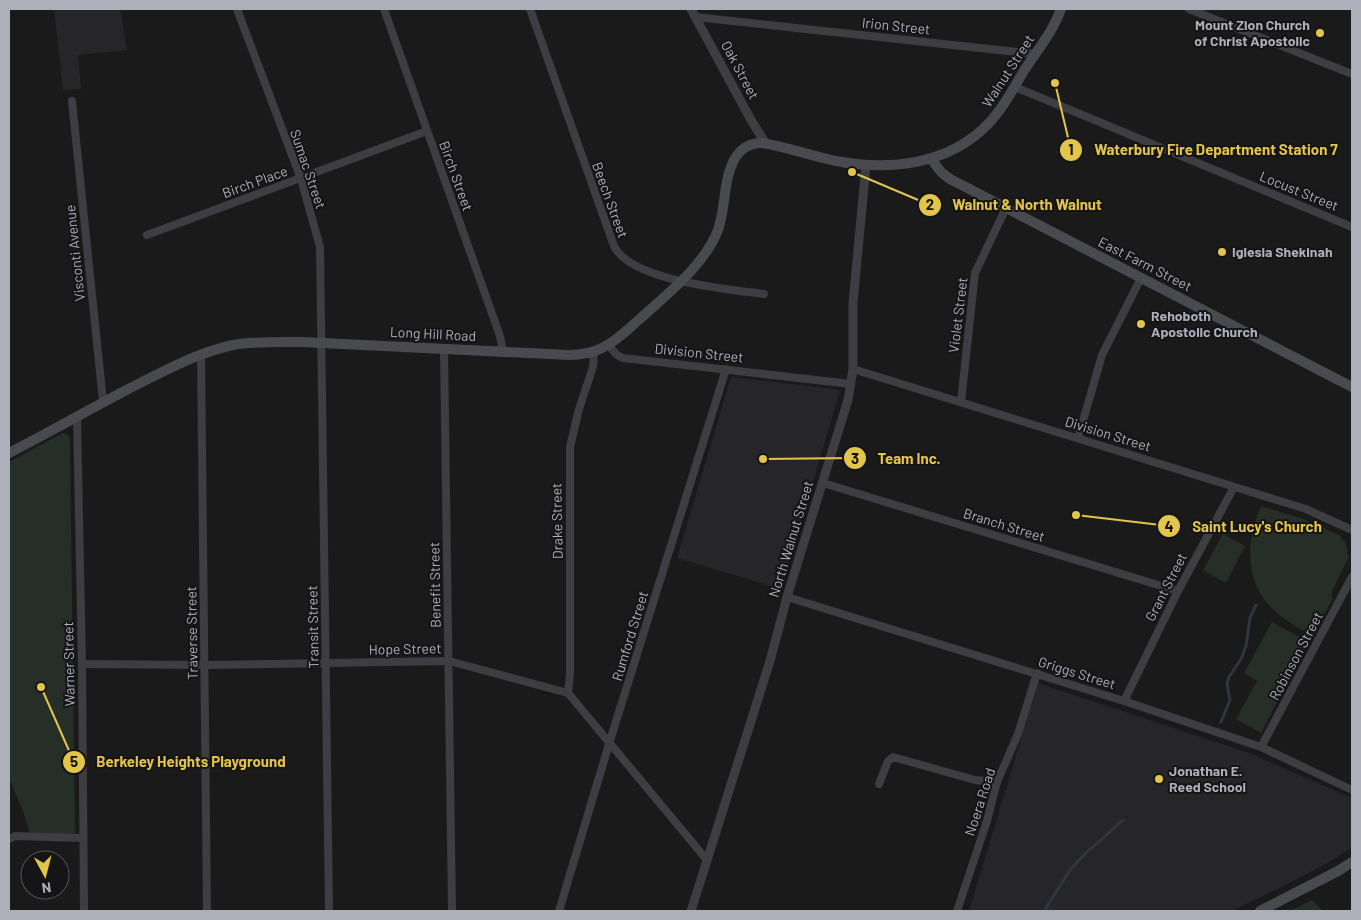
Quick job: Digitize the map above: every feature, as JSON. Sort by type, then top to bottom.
[{"type":"main road","name":"Walnut Street","points":[[766,144],[826,159],[866,165],[905,164],[931,159],[961,146],[982,131],[999,111],[1061,9]]},
{"type":"main road","name":"Long Hill Road","points":[[9,453],[102,401],[201,354],[233,345],[278,342],[322,343],[575,355],[594,351],[608,345],[679,281],[702,257],[717,230],[735,158],[747,146],[757,143],[766,144]]},
{"type":"main road","name":"East Farm Street","points":[[931,159],[941,172],[950,179],[1352,387]]},
{"type":"main road","points":[[1260,911],[1352,862]]},
{"type":"street","name":"Sumac Street","points":[[237,9],[300,179],[320,247],[322,343]]},
{"type":"street","name":"Birch Street","points":[[384,9],[500,336],[503,352]]},
{"type":"street","name":"Beech Street","points":[[530,9],[616,252],[628,261],[656,274],[679,281],[764,294]]},
{"type":"street","points":[[1189,9],[1352,74]]},
{"type":"street","name":"Irion Street","points":[[693,13],[1035,54]]},
{"type":"street","name":"Oak Street","points":[[693,13],[766,144]]},
{"type":"street","name":"Locust Street","points":[[1014,87],[1352,227]]},
{"type":"street","name":"Visconti Avenue","points":[[72,102],[102,401]]},
{"type":"street","name":"Birch Place","points":[[147,235],[427,131]]},
{"type":"street","name":"North Walnut Street","points":[[692,911],[772,653],[787,597],[852,384],[853,303],[866,165]]},
{"type":"street","name":"Violet Street","points":[[961,402],[975,273],[1006,208]]},
{"type":"street","points":[[1078,438],[1102,355],[1141,278]]},
{"type":"street","name":"Transit Street","points":[[322,343],[329,911]]},
{"type":"street","name":"Division Street","points":[[608,345],[623,358],[852,384]]},
{"type":"street","name":"Benefit Street","points":[[444,349],[452,911]]},
{"type":"street","name":"Drake Street","points":[[568,693],[570,675],[570,447],[579,409],[593,367],[594,351]]},
{"type":"street","name":"Traverse Street","points":[[201,354],[207,911]]},
{"type":"street","name":"Rumford Street","points":[[559,911],[726,369]]},
{"type":"street","name":"Division Street","points":[[853,369],[1306,509],[1352,530]]},
{"type":"street","name":"Warner Street","points":[[77,416],[84,911]]},
{"type":"street","name":"Branch Street","points":[[823,482],[1178,590]]},
{"type":"street","name":"Grant Street","points":[[1124,701],[1178,590],[1234,487]]},
{"type":"street","name":"Robinson Street","points":[[1261,747],[1352,577]]},
{"type":"street","name":"Griggs Street","points":[[787,597],[1124,701],[1261,747],[1352,790]]},
{"type":"street","name":"Hope Street","points":[[82,664],[205,665],[449,661],[568,693]]},
{"type":"street","name":"Noera Road","points":[[958,911],[987,821],[997,782],[1018,734],[1037,674]]},
{"type":"street","points":[[568,693],[707,860]]},
{"type":"street","points":[[879,784],[890,758],[898,758],[975,780],[997,782]]},
{"type":"street","points":[[9,839],[15,836],[83,838]]},
{"type":"shaded area","points":[[54,9],[120,9],[127,50],[78,55],[81,89],[63,90]]},
{"type":"shaded area","points":[[731,377],[840,391],[781,589],[677,558]]},
{"type":"shaded area","points":[[63,433],[69,436],[70,440],[75,837],[31,837],[23,811],[9,778],[9,462]]},
{"type":"shaded area","points":[[1261,506],[1306,520],[1341,536],[1341,539],[1345,541],[1349,556],[1331,594],[1333,598],[1313,636],[1289,622],[1272,609],[1255,583],[1250,553],[1255,522]]},
{"type":"shaded area","points":[[1223,534],[1245,546],[1226,583],[1203,570]]},
{"type":"shaded area","points":[[1272,622],[1308,642],[1261,733],[1236,719],[1257,681],[1244,673]]},
{"type":"shaded area","name":"Jonathan E. Reed School","points":[[1038,683],[1249,753],[1352,798],[1352,847],[1338,857],[1299,878],[1232,911],[969,911]]},
{"type":"shaded area","points":[[1312,900],[1323,911],[1290,911]]},
{"type":"waterway","points":[[1221,722],[1230,700],[1227,684],[1229,677],[1241,659],[1246,646],[1250,618],[1256,605]]},
{"type":"waterway","points":[[1044,911],[1070,870],[1123,820]]},
{"type":"place","name":"Mount Zion Church of Christ Apostolic","points":[[1320,33]]},
{"type":"place","name":"Waterbury Fire Department Station 7","points":[[1055,83]]},
{"type":"place","name":"Walnut & North Walnut","points":[[852,172]]},
{"type":"place","name":"Iglesia Shekinah","points":[[1222,252]]},
{"type":"place","name":"Rehoboth Apostolic Church","points":[[1141,324]]},
{"type":"place","name":"Team Inc.","points":[[763,459]]},
{"type":"place","name":"Saint Lucy's Church","points":[[1076,515]]},
{"type":"place","name":"Berkeley Heights Playground","points":[[41,687]]},
{"type":"place","name":"Jonathan E. Reed School","points":[[1159,779]]}]
